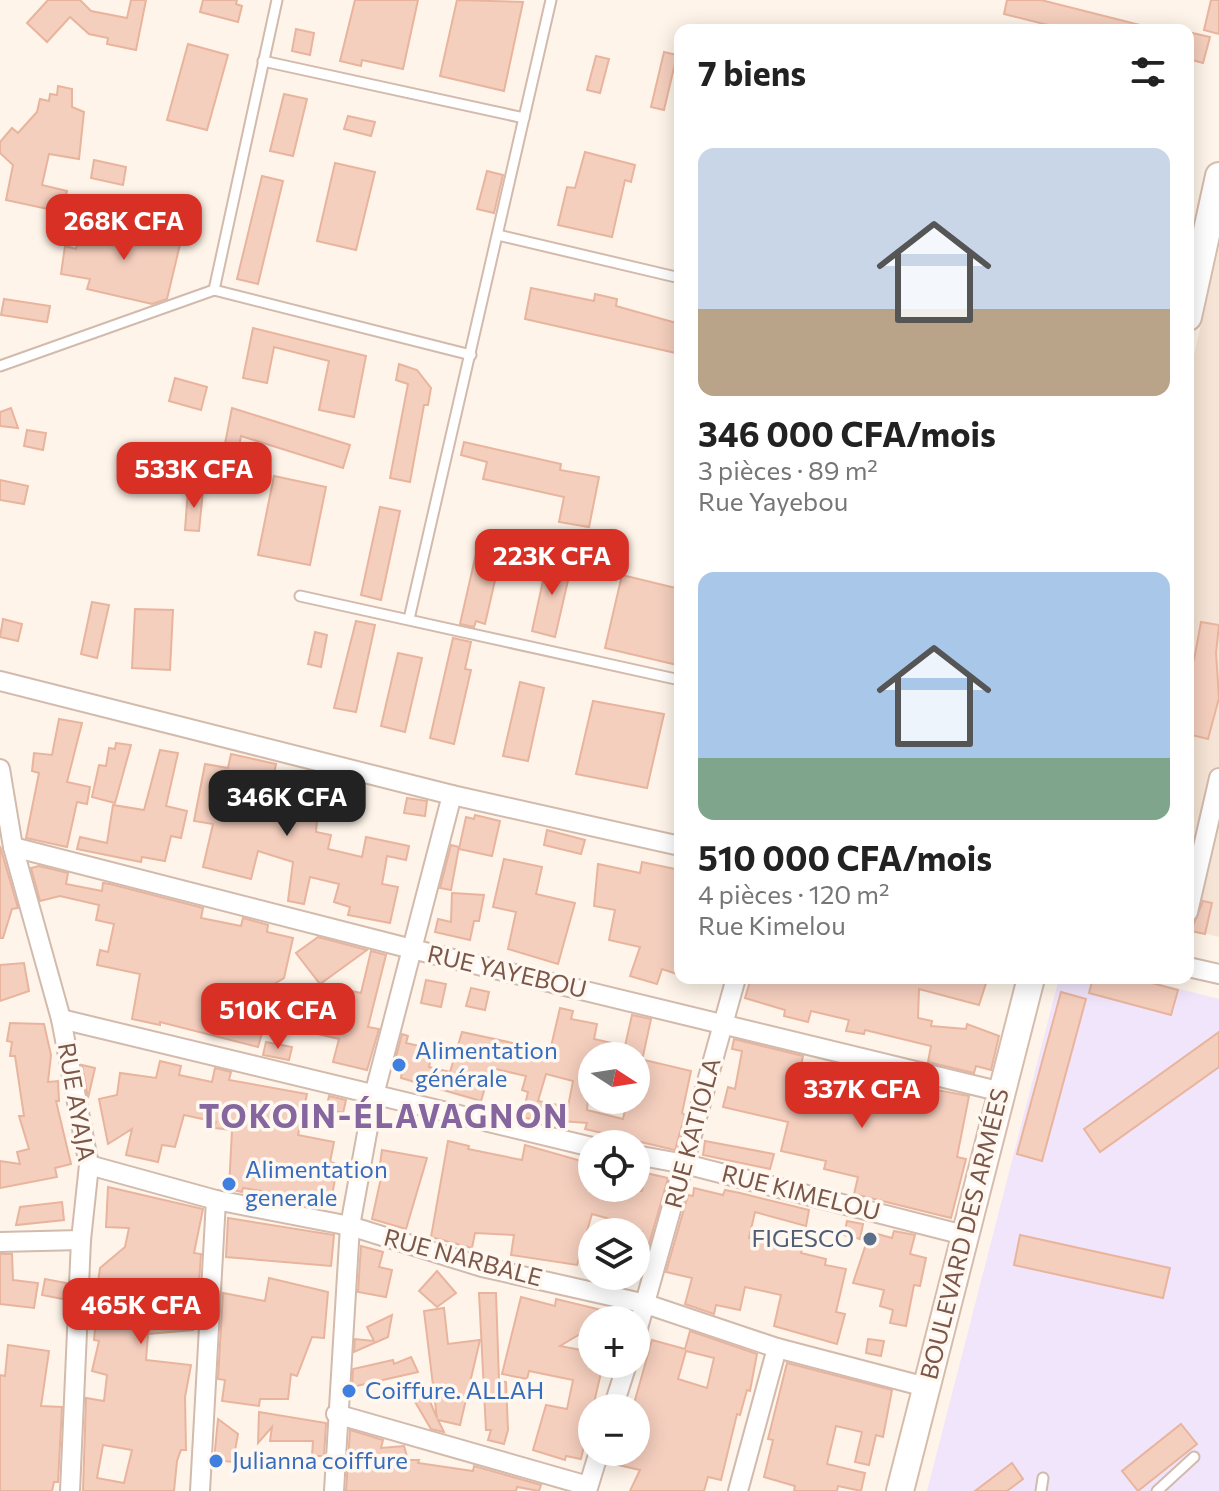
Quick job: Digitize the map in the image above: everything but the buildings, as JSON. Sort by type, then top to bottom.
[{"type":"street","points":[[1194,290],[1219,176]]},
{"type":"street","points":[[0,681],[452,795],[674,845]]},
{"type":"street","name":"RUE AYAJA","points":[[0,769],[13,847],[61,1019],[89,1165],[81,1240],[70,1491]]},
{"type":"street","points":[[1194,887],[1218,786]]},
{"type":"street","points":[[334,1491],[336,1414],[350,1226],[374,1095],[452,795]]},
{"type":"street","name":"RUE YAYEBOU","points":[[13,847],[412,949],[1002,1092]]},
{"type":"street","points":[[1194,968],[1219,974]]},
{"type":"street","name":"RUE KATIOLA","points":[[646,1304],[734,984]]},
{"type":"street","name":"BOULEVARD DES ARMÉES","points":[[900,1491],[1029,984]]},
{"type":"street","points":[[61,1019],[578,1144]]},
{"type":"street","name":"RUE KIMELOU","points":[[650,1158],[964,1235]]},
{"type":"street","name":"RUE NARBALE","points":[[89,1165],[216,1200],[350,1226],[482,1267],[646,1304],[777,1348],[926,1387]]},
{"type":"street","points":[[200,1491],[216,1200]]},
{"type":"street","points":[[0,1242],[81,1240]]},
{"type":"street","points":[[738,1491],[777,1348]]},
{"type":"street","points":[[336,1414],[588,1488],[595,1466]]},
{"type":"lane","points":[[214,290],[277,0]]},
{"type":"lane","points":[[409,619],[551,0]]},
{"type":"lane","points":[[263,61],[524,118]]},
{"type":"lane","points":[[498,235],[674,277]]},
{"type":"lane","points":[[0,366],[214,290],[471,355]]},
{"type":"lane","points":[[300,596],[674,679]]},
{"type":"lane","points":[[1157,1491],[1194,1457]]},
{"type":"lane","points":[[1041,1491],[1043,1478]]},
{"type":"shaded area","points":[[1219,247],[1219,937],[1194,931],[1194,355]]},
{"type":"shaded area","points":[[1057,984],[1160,984],[1219,999],[1219,1491],[927,1491]]},
{"type":"place","name":"Alimentation générale","points":[[399,1065]]},
{"type":"place","name":"Alimentation generale","points":[[229,1184]]},
{"type":"place","name":"FIGESCO","points":[[870,1239]]},
{"type":"place","name":"Coiffure. ALLAH","points":[[349,1391]]},
{"type":"place","name":"Julianna coiffure","points":[[216,1461]]},
{"type":"district","name":"TOKOIN-ÉLAVAGNON","points":[[384,1117]]}]
